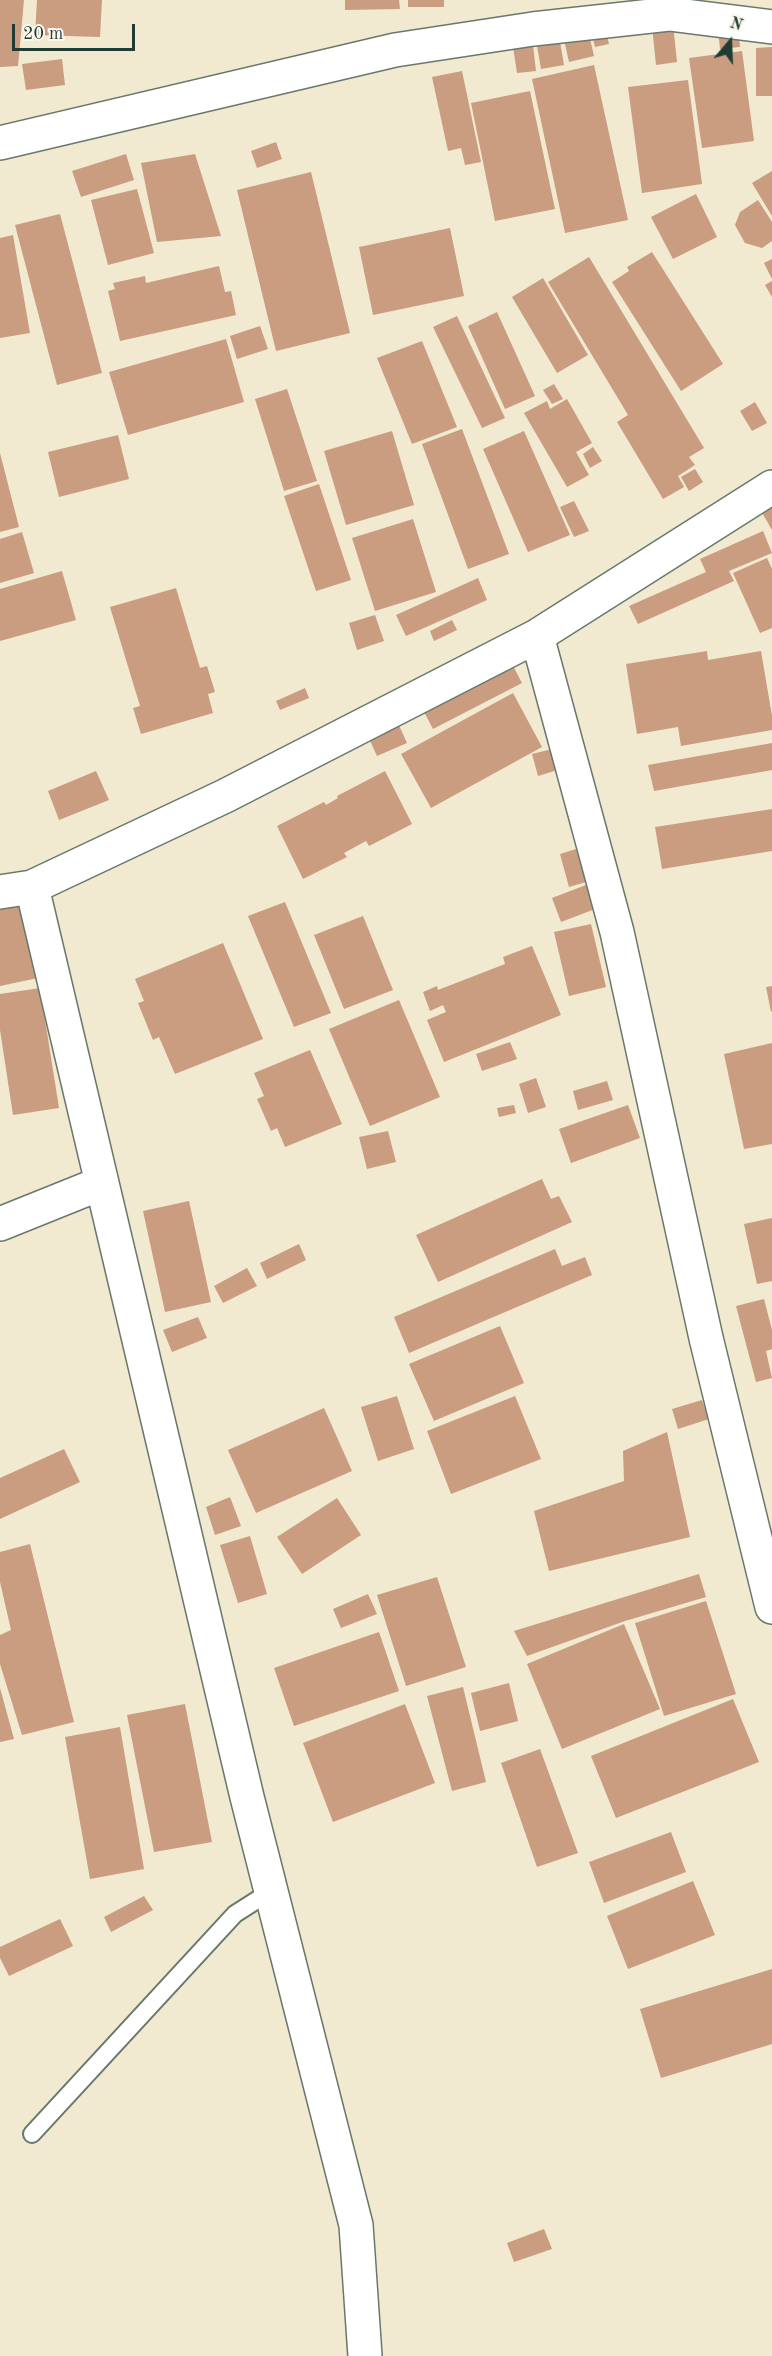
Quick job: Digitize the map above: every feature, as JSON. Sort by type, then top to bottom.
[{"type":"street","points":[[0,142],[395,51],[532,28],[669,14],[772,27]]},
{"type":"street","points":[[0,892],[32,887],[225,796],[537,636],[772,487]]},
{"type":"street","points":[[537,636],[616,932],[706,1338],[772,1607]]},
{"type":"street","points":[[32,887],[271,1891],[356,2225],[365,2356]]},
{"type":"street","points":[[0,1224],[102,1183]]},
{"type":"lane","points":[[32,2134],[235,1914],[271,1891]]},
{"type":"building","points":[[0,0],[24,0],[18,66],[0,67]]},
{"type":"building","points":[[37,0],[102,0],[100,37],[35,35]]},
{"type":"building","points":[[345,0],[399,0],[400,9],[345,10]]},
{"type":"building","points":[[408,0],[444,0],[444,7],[408,7]]},
{"type":"building","points":[[673,24],[677,62],[656,65],[652,26]]},
{"type":"building","points":[[605,27],[609,44],[595,47],[591,30]]},
{"type":"building","points":[[738,27],[740,47],[720,49],[718,29]]},
{"type":"building","points":[[588,30],[594,56],[569,62],[563,35]]},
{"type":"building","points":[[559,36],[564,65],[541,69],[536,40]]},
{"type":"building","points":[[533,45],[536,71],[517,73],[513,47]]},
{"type":"building","points":[[772,47],[772,96],[756,96],[756,48]]},
{"type":"building","points":[[742,51],[754,141],[702,148],[689,58]]},
{"type":"building","points":[[62,59],[65,85],[26,90],[22,64]]},
{"type":"building","points":[[594,65],[628,220],[565,233],[532,79]]},
{"type":"building","points":[[462,71],[481,162],[465,165],[461,148],[448,151],[432,77]]},
{"type":"building","points":[[688,80],[702,184],[642,193],[628,87]]},
{"type":"building","points":[[530,91],[555,209],[495,221],[471,103]]},
{"type":"building","points":[[276,142],[282,159],[257,168],[251,151]]},
{"type":"building","points":[[126,154],[134,180],[81,197],[72,171]]},
{"type":"building","points":[[195,154],[221,236],[157,242],[141,163]]},
{"type":"building","points":[[772,171],[772,216],[752,183]]},
{"type":"building","points":[[311,172],[350,333],[276,351],[237,190]]},
{"type":"building","points":[[137,189],[154,253],[108,265],[91,200]]},
{"type":"building","points":[[696,194],[717,237],[673,259],[651,217]]},
{"type":"building","points":[[758,200],[772,222],[772,241],[762,248],[745,243],[735,225],[740,212]]},
{"type":"building","points":[[60,214],[102,373],[57,385],[15,225]]},
{"type":"building","points":[[450,228],[464,296],[373,315],[359,247]]},
{"type":"building","points":[[13,235],[30,333],[0,338],[0,238]]},
{"type":"building","points":[[652,252],[723,364],[681,391],[612,282],[629,271],[627,267]]},
{"type":"building","points":[[589,257],[704,448],[689,457],[695,465],[678,476],[684,487],[663,499],[617,422],[628,415],[548,282]]},
{"type":"building","points":[[772,259],[772,279],[764,263]]},
{"type":"building","points":[[219,266],[225,292],[231,291],[236,315],[120,341],[108,291],[115,289],[113,283],[145,276],[146,283]]},
{"type":"building","points":[[543,278],[588,355],[557,373],[512,297]]},
{"type":"building","points":[[772,281],[772,297],[765,285]]},
{"type":"building","points":[[497,312],[535,396],[505,409],[468,326]]},
{"type":"building","points":[[457,316],[505,418],[482,428],[433,327]]},
{"type":"building","points":[[260,326],[268,349],[237,359],[230,336]]},
{"type":"building","points":[[226,339],[244,402],[128,435],[109,372]]},
{"type":"building","points":[[422,341],[457,427],[412,444],[377,358]]},
{"type":"building","points":[[554,384],[563,399],[552,404],[543,390]]},
{"type":"building","points":[[287,389],[317,481],[284,491],[255,399]]},
{"type":"building","points":[[567,399],[592,443],[576,452],[589,475],[567,487],[524,413],[547,401],[550,409]]},
{"type":"building","points":[[755,402],[767,423],[752,431],[740,411]]},
{"type":"building","points":[[462,429],[509,554],[468,569],[422,444]]},
{"type":"building","points":[[392,431],[414,505],[346,525],[324,451]]},
{"type":"building","points":[[524,431],[570,535],[528,552],[483,449]]},
{"type":"building","points":[[118,435],[129,479],[59,497],[48,452]]},
{"type":"building","points":[[593,447],[602,461],[590,468],[583,454]]},
{"type":"building","points":[[0,453],[19,527],[0,532]]},
{"type":"building","points":[[695,469],[703,482],[689,491],[681,477]]},
{"type":"building","points":[[319,484],[351,580],[316,591],[284,496]]},
{"type":"building","points":[[772,496],[772,530],[757,504]]},
{"type":"building","points":[[574,501],[589,531],[574,537],[560,507]]},
{"type":"building","points":[[413,519],[436,592],[375,611],[352,538]]},
{"type":"building","points":[[763,531],[772,553],[729,571],[734,581],[638,624],[629,606],[706,572],[700,559]]},
{"type":"building","points":[[22,532],[34,573],[0,583],[0,539]]},
{"type":"building","points":[[767,558],[772,569],[772,628],[760,633],[733,573]]},
{"type":"building","points":[[62,571],[76,620],[0,641],[0,589]]},
{"type":"building","points":[[478,578],[487,600],[406,636],[396,615]]},
{"type":"building","points":[[176,588],[200,668],[207,666],[215,692],[208,694],[213,713],[141,734],[133,708],[140,706],[110,607]]},
{"type":"building","points":[[375,615],[384,641],[357,650],[349,623]]},
{"type":"building","points":[[452,620],[457,630],[434,641],[430,631]]},
{"type":"building","points":[[707,651],[708,660],[761,651],[772,716],[772,730],[681,746],[678,727],[637,734],[626,664]]},
{"type":"building","points":[[512,664],[522,683],[433,729],[423,710]]},
{"type":"building","points":[[305,688],[309,698],[280,710],[276,701]]},
{"type":"building","points":[[513,693],[542,747],[431,808],[401,754]]},
{"type":"building","points":[[396,719],[407,743],[377,756],[366,732]]},
{"type":"building","points":[[772,743],[772,770],[654,791],[648,765]]},
{"type":"building","points":[[556,748],[561,769],[538,776],[532,754]]},
{"type":"building","points":[[96,771],[109,800],[59,820],[48,791]]},
{"type":"building","points":[[385,771],[412,824],[369,846],[366,841],[344,853],[347,857],[303,879],[277,826],[324,802],[326,805],[338,798],[337,796]]},
{"type":"building","points":[[772,809],[772,851],[662,869],[655,827]]},
{"type":"building","points":[[576,849],[586,882],[569,887],[560,854]]},
{"type":"building","points":[[586,885],[595,909],[561,922],[552,898]]},
{"type":"building","points":[[285,902],[331,1013],[294,1027],[248,916]]},
{"type":"building","points":[[20,903],[38,978],[0,986],[0,908]]},
{"type":"building","points":[[363,916],[393,990],[344,1009],[314,935]]},
{"type":"building","points":[[591,924],[606,987],[569,996],[554,932]]},
{"type":"building","points":[[223,943],[263,1039],[175,1074],[159,1037],[153,1040],[138,1003],[144,1001],[135,979]]},
{"type":"building","points":[[532,946],[561,1015],[444,1062],[427,1020],[446,1012],[443,1005],[430,1011],[423,992],[437,986],[438,990],[505,964],[503,957]]},
{"type":"building","points":[[772,986],[772,1011],[771,1012],[766,987]]},
{"type":"building","points":[[40,988],[59,1108],[13,1115],[0,1030],[0,994]]},
{"type":"building","points":[[399,1000],[440,1097],[370,1126],[329,1029]]},
{"type":"building","points":[[510,1042],[517,1059],[482,1071],[476,1054]]},
{"type":"building","points":[[772,1043],[772,1144],[744,1149],[724,1054]]},
{"type":"building","points":[[310,1050],[342,1124],[285,1147],[277,1128],[271,1131],[257,1099],[264,1096],[254,1073]]},
{"type":"building","points":[[536,1078],[546,1107],[528,1113],[519,1084]]},
{"type":"building","points":[[607,1081],[613,1100],[578,1110],[573,1091]]},
{"type":"building","points":[[514,1105],[516,1113],[499,1117],[497,1108]]},
{"type":"building","points":[[628,1105],[640,1138],[571,1163],[559,1129]]},
{"type":"building","points":[[388,1131],[396,1162],[367,1169],[359,1137]]},
{"type":"building","points":[[542,1179],[551,1199],[559,1196],[572,1222],[438,1282],[416,1235]]},
{"type":"building","points":[[189,1201],[211,1302],[165,1312],[143,1211]]},
{"type":"building","points":[[772,1218],[772,1281],[757,1284],[744,1224]]},
{"type":"building","points":[[299,1244],[306,1260],[267,1279],[260,1263]]},
{"type":"building","points":[[555,1249],[562,1266],[585,1257],[592,1275],[409,1353],[394,1317]]},
{"type":"building","points":[[247,1268],[257,1286],[223,1303],[214,1286]]},
{"type":"building","points":[[764,1299],[772,1330],[772,1349],[766,1351],[772,1378],[756,1382],[736,1306]]},
{"type":"building","points":[[198,1317],[207,1338],[172,1352],[163,1330]]},
{"type":"building","points":[[500,1326],[524,1383],[434,1421],[409,1364]]},
{"type":"building","points":[[397,1396],[414,1449],[378,1461],[361,1407]]},
{"type":"building","points":[[515,1396],[541,1459],[451,1494],[427,1431]]},
{"type":"building","points":[[702,1400],[709,1419],[678,1429],[672,1409]]},
{"type":"building","points":[[324,1408],[352,1471],[256,1513],[228,1450]]},
{"type":"building","points":[[667,1432],[690,1537],[549,1571],[534,1511],[624,1481],[623,1451]]},
{"type":"building","points":[[64,1449],[80,1482],[0,1519],[0,1478]]},
{"type":"building","points":[[230,1497],[241,1526],[215,1535],[206,1507]]},
{"type":"building","points":[[337,1498],[361,1535],[302,1574],[277,1537]]},
{"type":"building","points":[[250,1536],[267,1594],[238,1603],[220,1545]]},
{"type":"building","points":[[30,1544],[74,1722],[22,1735],[0,1664],[0,1635],[11,1630],[0,1582],[0,1552]]},
{"type":"building","points":[[699,1574],[706,1597],[625,1621],[527,1656],[514,1631]]},
{"type":"building","points":[[437,1577],[466,1667],[406,1686],[377,1595]]},
{"type":"building","points":[[368,1594],[377,1614],[341,1628],[333,1609]]},
{"type":"building","points":[[706,1601],[736,1694],[664,1716],[635,1623]]},
{"type":"building","points":[[624,1624],[660,1709],[562,1749],[527,1664]]},
{"type":"building","points":[[379,1632],[399,1691],[294,1726],[274,1668]]},
{"type":"building","points":[[509,1683],[518,1721],[480,1731],[471,1693]]},
{"type":"building","points":[[463,1687],[486,1782],[452,1791],[427,1696]]},
{"type":"building","points":[[0,1688],[14,1739],[0,1742]]},
{"type":"building","points":[[733,1699],[759,1762],[616,1818],[591,1756]]},
{"type":"building","points":[[185,1704],[212,1842],[154,1852],[127,1715]]},
{"type":"building","points":[[405,1704],[435,1783],[333,1822],[303,1743]]},
{"type":"building","points":[[120,1727],[144,1869],[90,1879],[65,1737]]},
{"type":"building","points":[[540,1749],[578,1853],[537,1867],[501,1763]]},
{"type":"building","points":[[671,1832],[686,1872],[604,1903],[589,1862]]},
{"type":"building","points":[[693,1881],[715,1935],[628,1969],[607,1916]]},
{"type":"building","points":[[144,1896],[153,1910],[111,1932],[104,1917]]},
{"type":"building","points":[[60,1919],[73,1946],[9,1976],[0,1958],[0,1947]]},
{"type":"building","points":[[772,1969],[772,2044],[661,2078],[640,2009]]},
{"type":"building","points":[[544,2229],[552,2249],[514,2262],[507,2243]]}]
